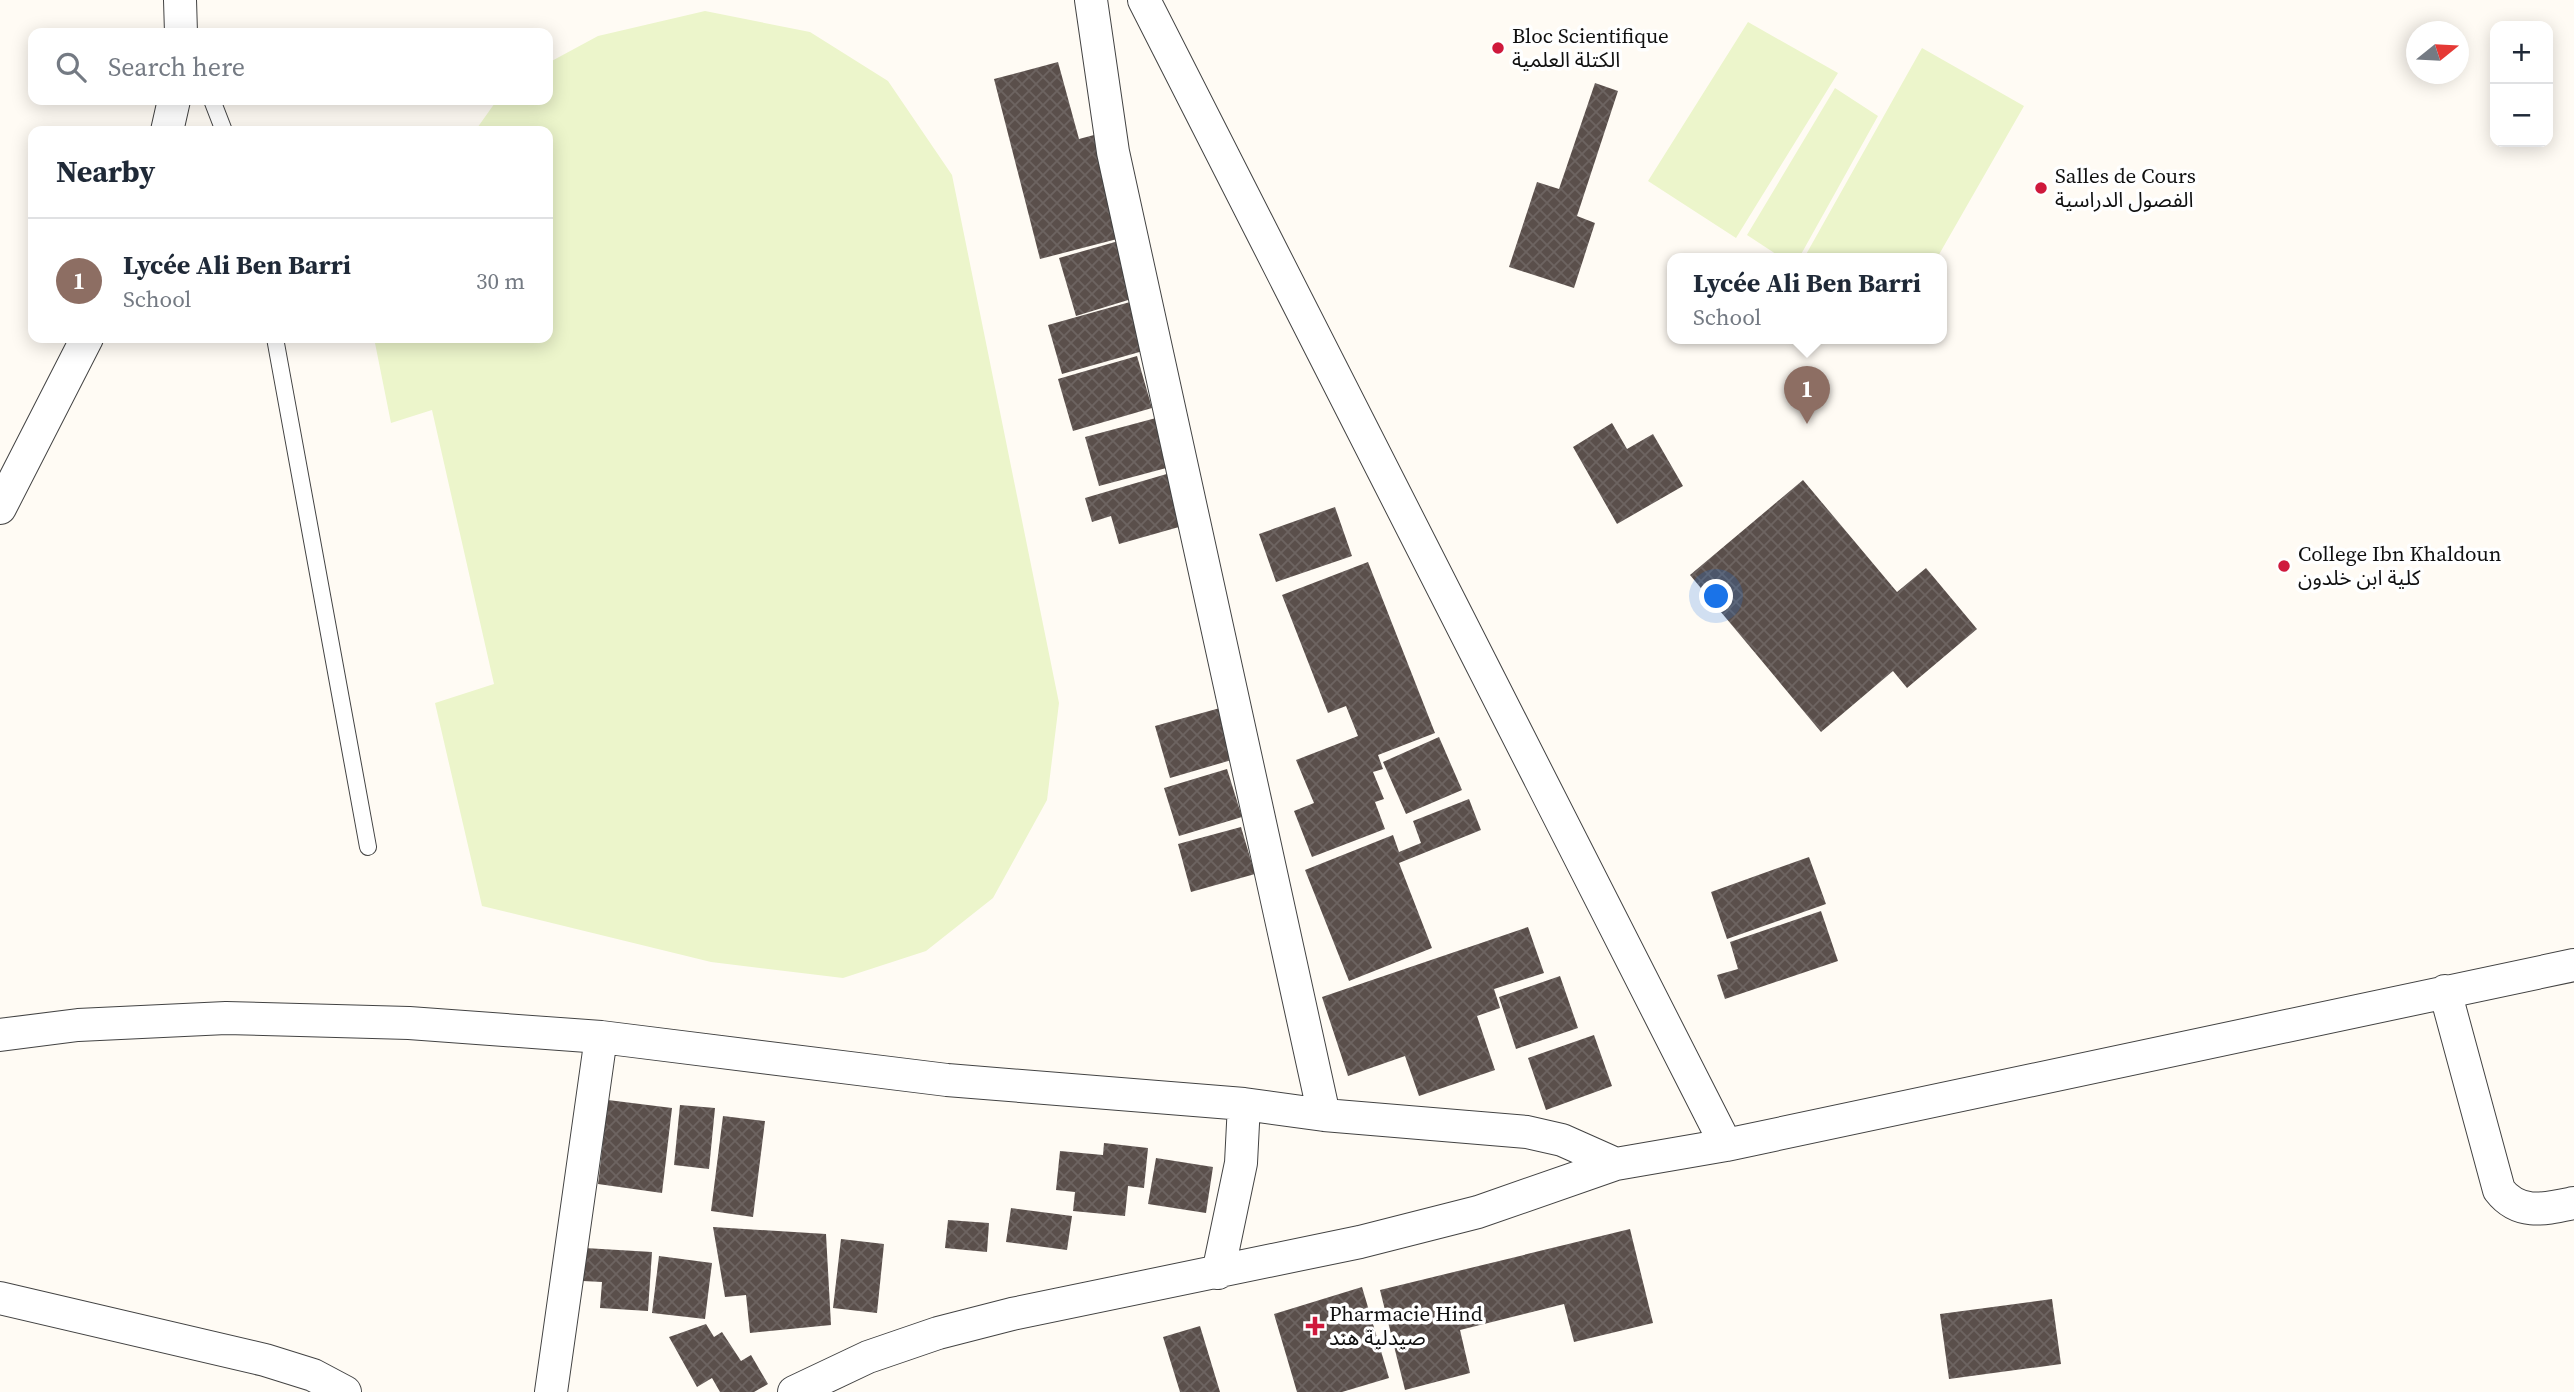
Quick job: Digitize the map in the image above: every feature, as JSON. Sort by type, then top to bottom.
[{"type":"street","points":[[1091,0],[1113,152],[1324,1115]]},
{"type":"street","points":[[1144,0],[1726,1145]]},
{"type":"street","points":[[168,126],[173,105]]},
{"type":"street","points":[[0,508],[84,343]]},
{"type":"street","points":[[794,1392],[868,1357],[938,1333],[1012,1314],[1218,1273],[1478,1212],[1616,1164],[1726,1145],[2574,965]]},
{"type":"street","points":[[2445,991],[2499,1191],[2508,1202],[2522,1209],[2574,1203]]},
{"type":"street","points":[[0,1035],[78,1025],[226,1018],[409,1023],[601,1037],[947,1080],[1244,1104],[1324,1115],[1527,1132],[1562,1140],[1616,1164]]},
{"type":"street","points":[[551,1392],[601,1037]]},
{"type":"street","points":[[1218,1273],[1241,1163],[1244,1104]]},
{"type":"street","points":[[0,1298],[265,1360],[313,1375],[345,1392]]},
{"type":"lane","points":[[214,105],[222,126]]},
{"type":"lane","points":[[276,343],[368,847]]},
{"type":"green space","points":[[705,11],[810,32],[888,81],[952,175],[1059,703],[1047,800],[993,898],[926,951],[843,978],[711,962],[482,906],[435,703],[494,684],[432,410],[391,423],[375,343],[553,343],[553,126],[479,126],[493,105],[553,105],[553,60],[598,36]]},
{"type":"green space","points":[[1748,22],[1838,73],[1736,238],[1648,181]]},
{"type":"green space","points":[[1922,48],[2024,106],[1940,253],[1807,253]]},
{"type":"green space","points":[[1835,88],[1878,116],[1802,253],[1774,253],[1747,235]]},
{"type":"building","points":[[1058,62],[1079,139],[1094,135],[1121,238],[1040,259],[994,79]]},
{"type":"building","points":[[1595,83],[1618,91],[1577,216],[1595,223],[1574,288],[1509,267],[1537,182],[1559,189]]},
{"type":"building","points":[[1122,240],[1138,297],[1076,316],[1059,258]]},
{"type":"building","points":[[1130,302],[1143,351],[1062,374],[1048,325]]},
{"type":"building","points":[[1137,356],[1152,408],[1073,431],[1058,379]]},
{"type":"building","points":[[1156,418],[1170,467],[1099,486],[1085,437]]},
{"type":"building","points":[[1612,423],[1627,449],[1653,434],[1683,486],[1617,524],[1573,447]]},
{"type":"building","points":[[1170,473],[1186,525],[1119,544],[1111,516],[1092,522],[1085,498]]},
{"type":"building","points":[[1803,480],[1897,592],[1926,568],[1977,629],[1907,688],[1893,671],[1821,732],[1690,575]]},
{"type":"building","points":[[1335,507],[1352,556],[1276,582],[1259,534]]},
{"type":"building","points":[[1368,562],[1435,733],[1378,755],[1383,769],[1373,772],[1384,799],[1375,802],[1385,829],[1312,857],[1294,811],[1314,803],[1296,760],[1358,736],[1346,706],[1328,713],[1282,595]]},
{"type":"building","points":[[1220,708],[1235,759],[1170,778],[1155,726]]},
{"type":"building","points":[[1439,737],[1462,790],[1406,814],[1383,762]]},
{"type":"building","points":[[1227,769],[1242,817],[1179,836],[1164,788]]},
{"type":"building","points":[[1469,799],[1481,830],[1399,863],[1432,948],[1349,981],[1305,870],[1393,835],[1399,852],[1421,843],[1413,821]]},
{"type":"building","points":[[1241,827],[1255,874],[1191,892],[1178,844]]},
{"type":"building","points":[[1809,857],[1826,904],[1727,939],[1711,892]]},
{"type":"building","points":[[1821,911],[1838,961],[1725,999],[1717,975],[1738,969],[1730,942]]},
{"type":"building","points":[[1528,927],[1544,973],[1494,989],[1500,1008],[1477,1016],[1495,1070],[1419,1096],[1405,1056],[1348,1076],[1322,997]]},
{"type":"building","points":[[1560,976],[1578,1028],[1516,1049],[1499,997]]},
{"type":"building","points":[[1594,1035],[1612,1086],[1546,1110],[1528,1058]]},
{"type":"building","points":[[608,1100],[672,1108],[662,1193],[598,1184]]},
{"type":"building","points":[[680,1105],[715,1108],[709,1169],[674,1165]]},
{"type":"building","points":[[723,1116],[765,1121],[753,1217],[711,1211]]},
{"type":"building","points":[[1104,1143],[1148,1148],[1144,1188],[1128,1186],[1125,1216],[1073,1211],[1075,1192],[1056,1190],[1060,1151],[1103,1155]]},
{"type":"building","points":[[1156,1158],[1213,1167],[1206,1213],[1148,1204]]},
{"type":"building","points":[[1011,1208],[1072,1216],[1067,1250],[1006,1242]]},
{"type":"building","points":[[948,1220],[989,1223],[987,1252],[945,1248]]},
{"type":"building","points":[[713,1227],[826,1234],[831,1325],[750,1333],[746,1295],[725,1297]]},
{"type":"building","points":[[1630,1229],[1653,1323],[1574,1342],[1564,1304],[1460,1330],[1470,1373],[1405,1390],[1380,1290]]},
{"type":"building","points":[[841,1239],[884,1244],[877,1313],[833,1308]]},
{"type":"building","points":[[585,1248],[652,1252],[648,1311],[600,1308],[602,1282],[583,1281]]},
{"type":"building","points":[[659,1256],[712,1263],[705,1319],[652,1313]]},
{"type":"building","points":[[1362,1287],[1389,1378],[1342,1392],[1297,1392],[1274,1314]]},
{"type":"building","points":[[2052,1299],[2061,1364],[1949,1379],[1940,1314]]},
{"type":"building","points":[[706,1324],[714,1337],[722,1332],[741,1361],[751,1355],[768,1384],[754,1392],[720,1392],[712,1378],[697,1387],[669,1337]]},
{"type":"building","points":[[1200,1326],[1220,1392],[1180,1392],[1163,1337]]},
{"type":"place","name":"Bloc Scientifique الكتلة العلمية","points":[[1498,48]]},
{"type":"place","name":"Salles de Cours الفصول الدراسية","points":[[2041,188]]},
{"type":"place","name":"Lycée Ali Ben Barri","points":[[1807,424]]},
{"type":"place","name":"College Ibn Khaldoun كلية ابن خلدون","points":[[2284,566]]},
{"type":"place","name":"Pharmacie Hind صيدلية هند","points":[[1315,1326]]}]
